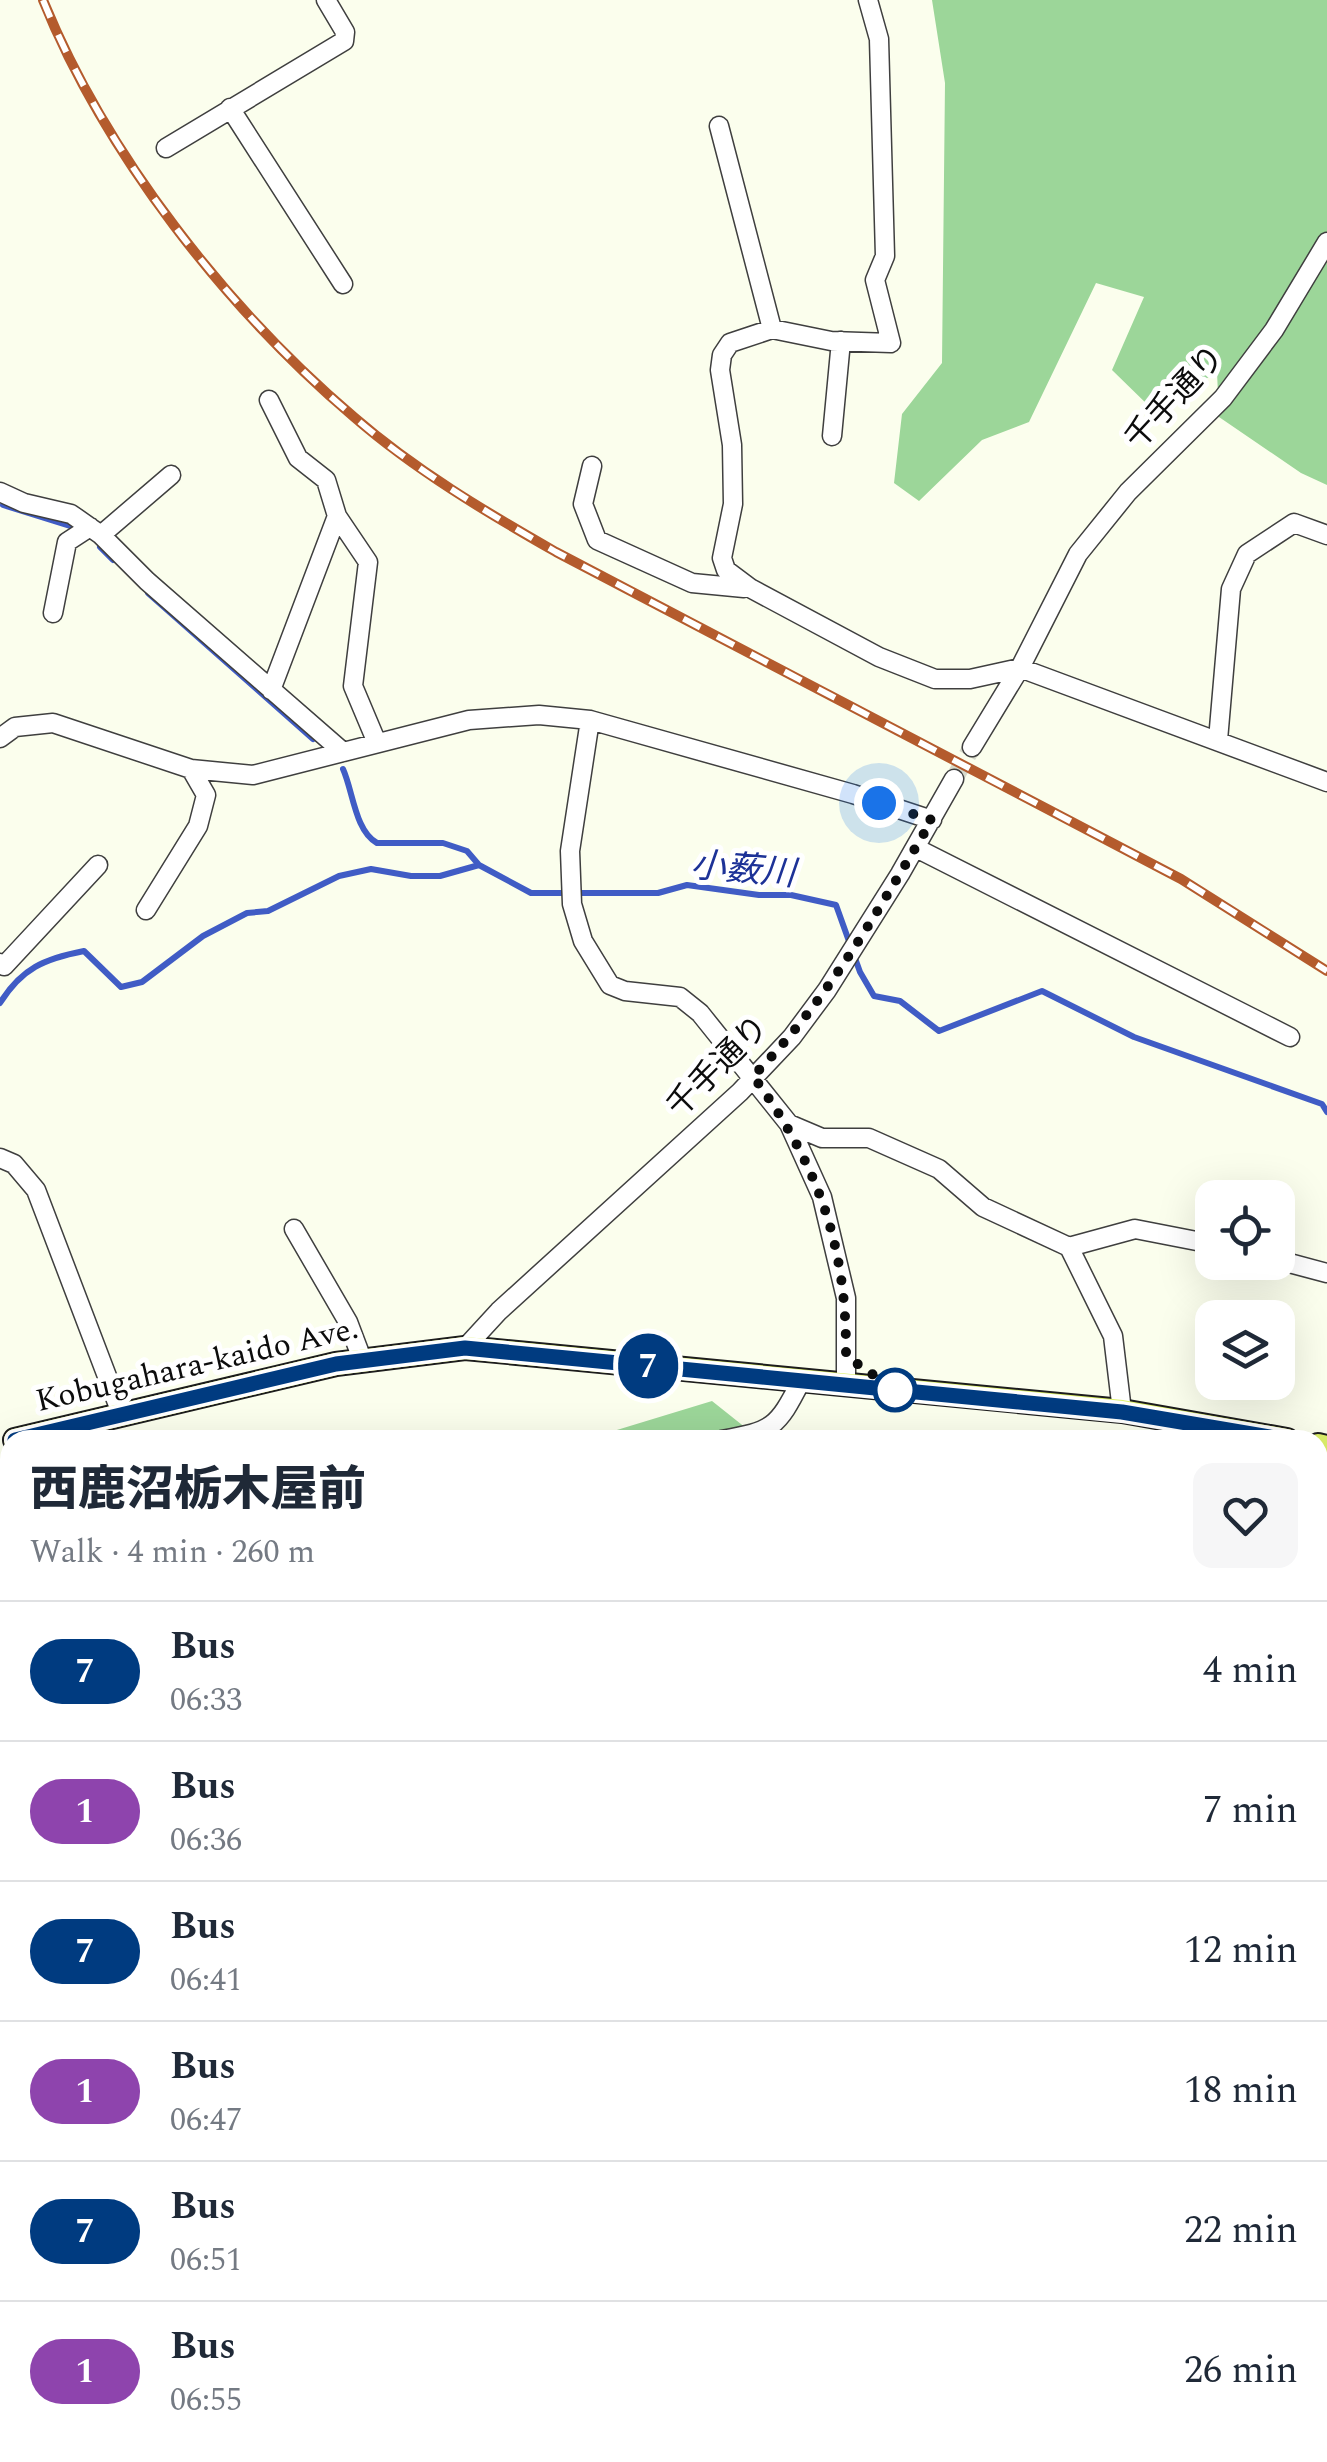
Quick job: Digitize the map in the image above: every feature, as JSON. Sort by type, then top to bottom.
[{"type":"main road","name":"Kobugahara-kaido Ave.","points":[[99,1429],[121,1413],[362,1359],[465,1348],[1122,1412],[1228,1430]]},
{"type":"street","points":[[166,148],[344,40],[345,32],[326,0]]},
{"type":"street","points":[[868,0],[879,39],[885,256],[875,280],[891,342],[841,341],[772,329],[730,343],[722,354],[720,370],[732,446],[733,504],[722,558],[733,578],[880,657],[935,679],[970,679],[1020,668],[1327,782]]},
{"type":"street","points":[[230,108],[343,284]]},
{"type":"street","points":[[720,126],[772,329]]},
{"type":"street","name":"千手通り","points":[[972,747],[1020,668],[1078,554],[1128,492],[1223,398],[1274,330],[1327,242]]},
{"type":"street","points":[[832,436],[841,341]]},
{"type":"street","points":[[269,400],[298,458],[326,480],[336,516],[368,562],[353,686],[378,742]]},
{"type":"street","points":[[592,466],[584,504],[596,540],[692,584],[754,590]]},
{"type":"street","points":[[54,613],[67,542],[96,531],[171,476]]},
{"type":"street","points":[[0,492],[24,503],[71,514],[96,531],[147,582],[342,752]]},
{"type":"street","points":[[271,690],[336,516]]},
{"type":"street","points":[[1218,740],[1231,589],[1248,554],[1294,522],[1327,535]]},
{"type":"street","points":[[0,738],[15,727],[53,723],[191,768],[254,775],[469,720],[538,715],[590,720],[932,820]]},
{"type":"street","points":[[590,720],[570,850],[572,904],[583,941],[610,985],[625,991],[680,996],[700,1013],[789,1124],[822,1197],[846,1298],[846,1385]]},
{"type":"street","points":[[146,910],[198,826],[206,795],[191,768]]},
{"type":"street","name":"千手通り","points":[[465,1348],[498,1311],[792,1038],[916,848],[954,778]]},
{"type":"street","points":[[916,848],[1290,1038]]},
{"type":"street","points":[[0,963],[4,966],[98,865]]},
{"type":"street","points":[[789,1124],[822,1138],[868,1138],[939,1169],[983,1207],[1069,1247],[1113,1336],[1122,1412]]},
{"type":"street","points":[[0,1158],[14,1164],[36,1190],[121,1413]]},
{"type":"street","points":[[294,1229],[348,1322],[362,1359]]},
{"type":"street","points":[[1069,1247],[1135,1230],[1195,1241]]},
{"type":"street","points":[[1295,1265],[1327,1273]]},
{"type":"street","points":[[767,1430],[781,1420],[801,1381]]},
{"type":"green space","points":[[932,0],[1327,0],[1327,485],[1301,473],[1219,417],[1217,372],[1154,411],[1112,370],[1144,297],[1096,283],[1029,422],[982,440],[919,501],[894,483],[902,414],[942,363],[945,83]]},
{"type":"green space","points":[[712,1401],[748,1430],[617,1430]]},
{"type":"waterway","points":[[3,505],[70,526]]},
{"type":"waterway","points":[[100,547],[113,560]]},
{"type":"waterway","points":[[148,593],[313,739]]},
{"type":"waterway","name":"小薮川","points":[[343,769],[359,820],[377,843],[443,843],[467,851],[479,865],[531,893],[658,893],[687,885],[759,895],[791,895],[836,905],[860,972],[874,996],[900,1001],[939,1031],[1042,991],[1134,1037],[1322,1104],[1327,1112]]},
{"type":"waterway","points":[[0,1003],[17,981],[35,967],[84,951],[121,987],[142,982],[203,936],[247,913],[268,911],[339,876],[371,869],[440,876],[479,865]]},
{"type":"tunnel","points":[[954,779],[972,747]]},
{"type":"railway","points":[[43,0],[100,115],[174,226],[261,328],[354,417],[401,455],[556,552],[1181,879],[1327,971]]},
{"type":"bus line","name":"7","points":[[54,1430],[376,1356],[465,1348],[1122,1412],[1228,1430]]},
{"type":"route","points":[[879,803],[932,820],[826,990],[792,1038],[753,1076],[789,1124],[822,1197],[846,1298],[846,1356],[895,1390]]}]
